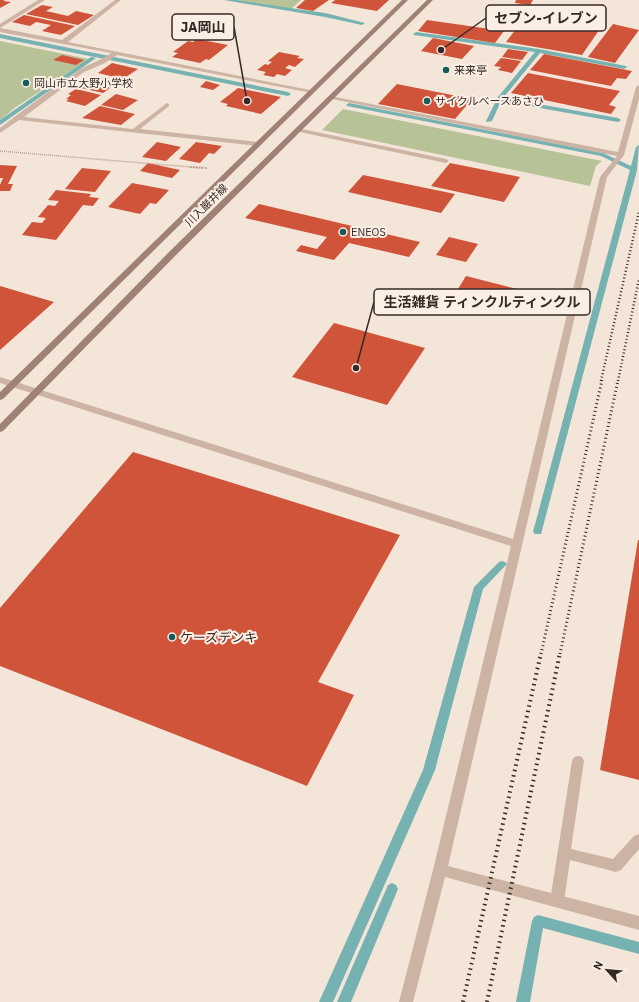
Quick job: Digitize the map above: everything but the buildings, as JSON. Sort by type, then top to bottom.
[{"type":"main road","name":"川入巌井線","points":[[0,397],[405,0]]},
{"type":"main road","name":"川入巌井線","points":[[0,429],[297,130],[430,0]]},
{"type":"street","points":[[0,26],[42,0]]},
{"type":"street","points":[[64,42],[118,0]]},
{"type":"street","points":[[0,30],[64,42],[115,54],[312,91]]},
{"type":"street","points":[[0,131],[82,71],[103,62],[115,54]]},
{"type":"street","points":[[406,1002],[440,870],[604,177],[620,156],[639,87]]},
{"type":"street","points":[[330,98],[620,156]]},
{"type":"street","points":[[134,131],[167,106]]},
{"type":"street","points":[[16,118],[258,144]]},
{"type":"street","points":[[297,130],[446,161]]},
{"type":"street","points":[[0,380],[516,544]]},
{"type":"street","points":[[557,901],[578,761]]},
{"type":"street","points":[[564,853],[616,866],[639,840]]},
{"type":"street","points":[[440,870],[639,923]]},
{"type":"path","points":[[0,151],[208,168]]},
{"type":"green space","points":[[234,0],[301,0],[291,9]]},
{"type":"green space","name":"岡山市立大野小学校","points":[[0,41],[89,59],[16,107],[0,120]]},
{"type":"green space","points":[[343,109],[602,161],[596,166],[590,186],[322,130]]},
{"type":"waterway","points":[[226,0],[325,15],[362,23]]},
{"type":"waterway","points":[[416,34],[539,51]]},
{"type":"waterway","points":[[0,36],[288,94]]},
{"type":"waterway","points":[[489,121],[500,98],[539,51]]},
{"type":"waterway","points":[[539,51],[624,67]]},
{"type":"waterway","points":[[0,123],[93,58]]},
{"type":"waterway","points":[[500,99],[618,120]]},
{"type":"waterway","points":[[349,105],[603,155],[633,170]]},
{"type":"waterway","points":[[633,170],[639,147]]},
{"type":"waterway","points":[[538,532],[633,170]]},
{"type":"waterway","points":[[326,1002],[429,770],[479,587],[502,564]]},
{"type":"waterway","points":[[344,1002],[392,889]]},
{"type":"waterway","points":[[523,1002],[538,921],[639,948]]},
{"type":"railway","points":[[601,381],[639,212]]},
{"type":"railway","points":[[618,381],[639,279]]},
{"type":"railway","points":[[541,654],[602,380]]},
{"type":"railway","points":[[560,654],[618,380]]},
{"type":"railway","points":[[463,1002],[541,653]]},
{"type":"railway","points":[[487,1002],[560,653]]},
{"type":"place","name":"セブン-イレブン","points":[[441,50]]},
{"type":"place","name":"来来亭","points":[[446,70]]},
{"type":"place","name":"岡山市立大野小学校","points":[[26,83]]},
{"type":"place","name":"JA岡山","points":[[247,101]]},
{"type":"place","name":"サイクルベースあさひ","points":[[427,101]]},
{"type":"place","name":"ENEOS","points":[[343,232]]},
{"type":"place","name":"生活雑貨 ティンクルティンクル","points":[[356,368]]},
{"type":"place","name":"ケーズデンキ","points":[[172,637]]}]
